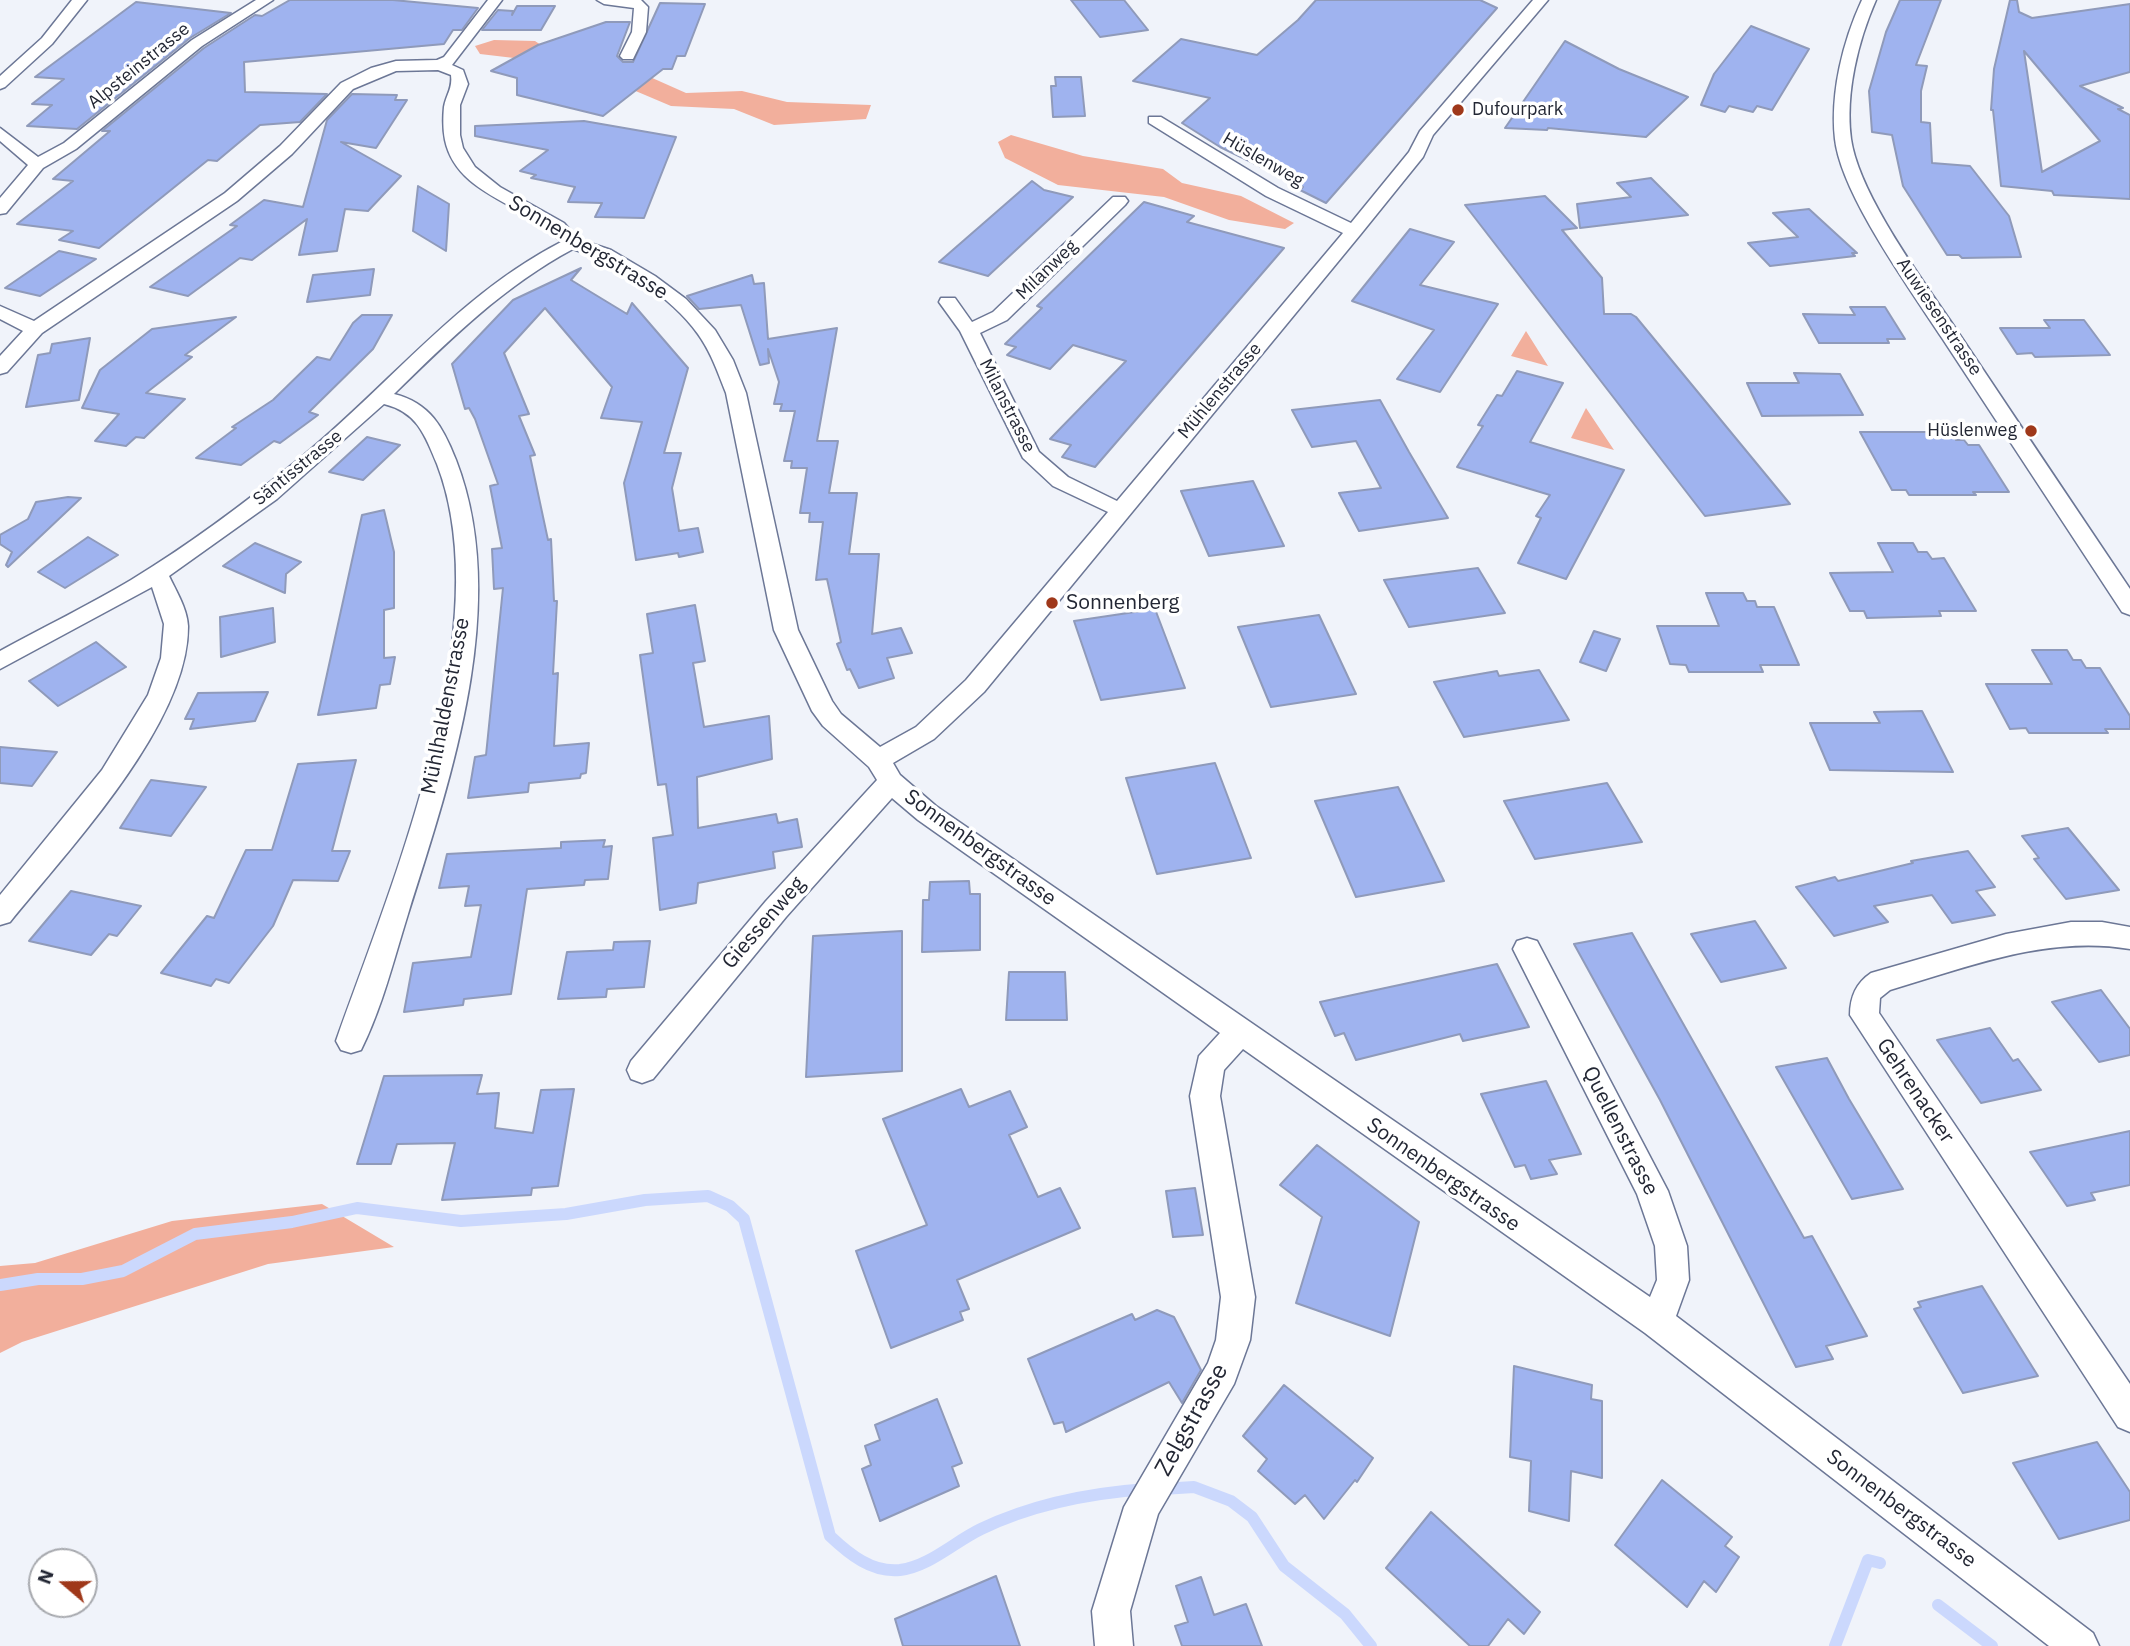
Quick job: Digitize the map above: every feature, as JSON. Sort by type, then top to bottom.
[{"type":"street","points":[[0,84],[76,7],[93,0]]},
{"type":"street","name":"Alpsteinstrasse","points":[[37,164],[70,146],[197,43],[266,0]]},
{"type":"street","points":[[0,368],[35,329],[231,197],[286,150],[347,86],[376,71],[396,66],[440,65],[449,60],[495,0]]},
{"type":"street","points":[[604,0],[634,2],[641,7],[639,32],[628,56]]},
{"type":"street","name":"Mühlenstrasse","points":[[885,771],[975,685],[1354,230],[1417,153],[1426,134],[1541,0]]},
{"type":"street","name":"Auwiesenstrasse","points":[[1869,0],[1855,31],[1842,106],[1843,140],[1851,170],[1893,249],[2130,607]]},
{"type":"street","name":"Sonnenbergstrasse","points":[[440,65],[458,73],[460,84],[452,105],[452,135],[455,148],[469,170],[494,191],[558,227],[572,243],[605,254],[649,280],[679,303],[705,330],[723,360],[736,393],[786,630],[821,705],[832,720],[927,813],[1239,1034],[1657,1322],[2080,1646]]},
{"type":"street","name":"Hüslenweg","points":[[1155,120],[1272,192],[1354,230]]},
{"type":"street","points":[[0,133],[37,164],[0,209]]},
{"type":"street","name":"Milanweg","points":[[969,331],[1000,316],[1119,201]]},
{"type":"street","name":"Säntisstrasse","points":[[0,661],[157,574],[262,498],[331,443],[480,300],[529,266],[572,243]]},
{"type":"street","name":"Milanstrasse","points":[[948,302],[969,331],[1030,454],[1039,465],[1069,488],[1121,510]]},
{"type":"street","points":[[0,312],[35,329]]},
{"type":"street","name":"Mühlhaldenstrasse","points":[[351,1041],[400,895],[440,759],[457,670],[468,560],[455,482],[433,427],[412,406],[381,397]]},
{"type":"street","points":[[0,914],[112,776],[159,693],[170,669],[176,626],[172,606],[157,574]]},
{"type":"street","name":"Giessenweg","points":[[642,1070],[885,771]]},
{"type":"street","name":"Gehrenacker","points":[[2130,938],[2090,931],[2056,933],[1881,981],[1870,988],[1864,999],[1865,1015],[2130,1415]]},
{"type":"street","name":"Quellenstrasse","points":[[1527,949],[1652,1191],[1671,1246],[1673,1280],[1657,1322]]},
{"type":"street","name":"Zelgstrasse","points":[[1114,1646],[1111,1611],[1142,1507],[1222,1372],[1233,1340],[1238,1297],[1205,1096],[1210,1065],[1239,1034]]},
{"type":"shaded area","points":[[494,40],[535,41],[556,55],[641,73],[686,93],[742,91],[787,102],[871,105],[866,119],[774,125],[734,109],[671,106],[612,81],[546,74],[514,58],[480,54],[475,46]]},
{"type":"shaded area","points":[[1011,135],[1083,156],[1163,169],[1182,183],[1241,196],[1294,223],[1285,229],[1229,220],[1164,197],[1058,185],[1005,158],[998,142]]},
{"type":"shaded area","points":[[1526,331],[1548,366],[1511,356]]},
{"type":"shaded area","points":[[1586,408],[1614,450],[1571,438]]},
{"type":"shaded area","points":[[322,1204],[394,1247],[268,1264],[22,1342],[0,1353],[0,1266],[35,1263],[172,1221]]},
{"type":"building","points":[[290,0],[393,0],[478,8],[462,30],[453,30],[444,44],[244,62],[245,92],[327,94],[300,122],[260,125],[217,161],[208,160],[99,248],[59,240],[73,231],[17,224],[73,181],[53,179],[110,131],[102,131],[204,48],[255,15],[262,16]]},
{"type":"building","points":[[1071,0],[1124,0],[1148,30],[1100,37]]},
{"type":"building","points":[[1316,0],[1480,0],[1497,8],[1326,203],[1300,190],[1303,187],[1220,147],[1182,123],[1210,98],[1133,81],[1181,39],[1257,55],[1298,20]]},
{"type":"building","points":[[1900,0],[1941,0],[1916,65],[1927,66],[1921,91],[1921,122],[1930,123],[1932,163],[1970,166],[2009,216],[2021,257],[1962,258],[1959,255],[1947,255],[1903,186],[1892,135],[1872,132],[1869,91],[1886,32]]},
{"type":"building","points":[[2010,0],[2017,0],[2019,12],[2032,18],[2130,4],[2130,72],[2080,86],[2123,108],[2118,109],[2130,115],[2130,199],[2054,195],[2052,191],[2001,186],[1991,110],[1994,69]],"holes":[[[2024,51],[2100,141],[2042,172]]]},
{"type":"building","points":[[136,2],[231,13],[190,38],[77,129],[27,126],[52,105],[32,104],[64,79],[35,77]]},
{"type":"building","points":[[660,3],[705,4],[685,56],[677,56],[672,69],[663,69],[603,116],[517,95],[517,78],[491,71],[538,45],[606,22],[630,22],[617,56],[623,62],[633,62]]},
{"type":"building","points":[[517,6],[555,6],[541,30],[482,30],[498,10],[513,11],[512,15]]},
{"type":"building","points":[[1751,26],[1809,49],[1772,110],[1757,106],[1753,112],[1729,106],[1725,112],[1701,105],[1714,74]]},
{"type":"building","points":[[1565,41],[1619,69],[1688,97],[1646,137],[1548,128],[1505,128]]},
{"type":"building","points":[[1055,77],[1081,77],[1085,116],[1053,117],[1051,86],[1056,86]]},
{"type":"building","points":[[352,94],[397,95],[395,100],[407,100],[376,148],[341,142],[401,176],[368,211],[345,209],[337,251],[299,255],[307,219],[252,260],[240,258],[188,296],[150,287],[237,226],[230,225],[264,200],[303,207],[327,120]]},
{"type":"building","points":[[584,121],[676,137],[644,218],[595,217],[602,203],[568,202],[575,187],[531,178],[536,175],[520,171],[548,150],[475,136],[475,126]]},
{"type":"building","points":[[1651,178],[1688,215],[1580,228],[1577,204],[1631,197],[1617,183]]},
{"type":"building","points":[[1032,181],[1044,190],[1073,197],[988,276],[939,262]]},
{"type":"building","points":[[418,186],[449,204],[446,251],[413,231]]},
{"type":"building","points":[[1545,196],[1577,228],[1562,230],[1602,278],[1604,314],[1631,314],[1636,317],[1790,504],[1705,516],[1465,205]]},
{"type":"building","points":[[1144,202],[1194,216],[1187,222],[1284,248],[1095,467],[1062,457],[1071,445],[1050,439],[1126,361],[1073,345],[1050,369],[1007,355],[1016,347],[1005,344],[1042,308],[1037,306]]},
{"type":"building","points":[[1809,209],[1857,253],[1852,253],[1855,256],[1770,266],[1748,243],[1798,237],[1773,213]]},
{"type":"building","points":[[1410,229],[1454,242],[1420,285],[1498,304],[1440,392],[1397,379],[1434,330],[1352,301]]},
{"type":"building","points":[[59,251],[96,259],[40,296],[5,288]]},
{"type":"building","points":[[581,268],[571,280],[627,314],[632,303],[688,368],[664,453],[681,453],[672,488],[679,531],[698,528],[703,552],[679,557],[678,553],[636,560],[624,483],[642,422],[601,418],[612,387],[545,308],[504,353],[529,414],[519,416],[535,455],[530,456],[548,540],[551,539],[554,601],[557,601],[553,674],[558,673],[554,746],[589,743],[586,773],[581,774],[580,778],[529,783],[528,792],[468,798],[475,757],[486,755],[503,588],[494,589],[492,549],[502,548],[490,486],[498,484],[475,419],[469,408],[465,409],[452,364],[513,300]]},
{"type":"building","points":[[374,269],[370,295],[307,302],[313,275]]},
{"type":"building","points":[[752,275],[754,284],[764,283],[768,339],[837,328],[817,441],[838,441],[829,493],[857,493],[849,554],[879,554],[872,634],[901,628],[912,653],[887,658],[894,678],[859,688],[850,669],[847,670],[837,644],[841,642],[827,579],[816,580],[823,522],[809,522],[810,513],[800,513],[807,468],[791,468],[792,461],[784,461],[795,411],[780,411],[782,404],[774,404],[779,382],[768,349],[769,363],[760,365],[741,305],[699,309],[687,296]]},
{"type":"building","points":[[1850,307],[1885,307],[1905,339],[1887,339],[1889,343],[1819,343],[1803,314],[1855,315]]},
{"type":"building","points":[[362,315],[392,315],[373,349],[309,412],[318,415],[280,443],[274,441],[241,465],[196,458],[236,428],[232,427],[273,400],[317,357],[330,360],[353,323]]},
{"type":"building","points":[[236,317],[185,355],[192,357],[146,393],[185,399],[144,438],[136,437],[126,446],[95,441],[119,414],[82,408],[100,370],[152,329]]},
{"type":"building","points":[[2044,320],[2084,320],[2110,355],[2035,357],[2032,353],[2017,354],[2000,328],[2050,328]]},
{"type":"building","points":[[90,338],[79,400],[26,407],[38,355],[50,353],[52,344]]},
{"type":"building","points":[[1517,371],[1563,383],[1530,442],[1624,470],[1566,579],[1518,563],[1541,518],[1536,516],[1550,495],[1457,467],[1483,426],[1478,425],[1497,395],[1502,396]]},
{"type":"building","points":[[1794,373],[1840,374],[1863,415],[1762,416],[1747,383],[1799,383]]},
{"type":"building","points":[[1380,400],[1448,518],[1359,531],[1339,493],[1381,488],[1356,441],[1312,447],[1292,410]]},
{"type":"building","points":[[1860,432],[1952,432],[1956,440],[1964,440],[1968,445],[1979,445],[2009,492],[1909,495],[1906,490],[1892,490]]},
{"type":"building","points":[[367,437],[400,445],[363,480],[329,472]]},
{"type":"building","points":[[1253,481],[1284,546],[1209,556],[1181,491]]},
{"type":"building","points":[[68,497],[81,498],[8,567],[6,565],[12,552],[0,544],[0,535],[28,519],[36,502]]},
{"type":"building","points":[[384,510],[394,552],[394,608],[384,610],[384,658],[395,657],[390,684],[380,685],[376,708],[318,715],[362,515]]},
{"type":"building","points":[[88,537],[118,555],[65,588],[38,572]]},
{"type":"building","points":[[255,543],[301,562],[286,574],[285,593],[223,566]]},
{"type":"building","points":[[1878,543],[1913,543],[1918,552],[1927,552],[1932,559],[1944,558],[1976,611],[1939,611],[1941,616],[1867,618],[1864,611],[1850,611],[1830,573],[1893,572]]},
{"type":"building","points":[[1478,568],[1505,613],[1409,627],[1384,580]]},
{"type":"building","points":[[1706,593],[1743,593],[1747,601],[1755,601],[1757,607],[1774,607],[1799,665],[1760,665],[1763,672],[1689,672],[1686,665],[1670,664],[1657,626],[1719,626]]},
{"type":"building","points":[[695,605],[705,661],[693,663],[704,727],[769,716],[772,759],[697,777],[698,828],[776,814],[778,823],[797,819],[802,847],[773,852],[775,868],[698,883],[696,903],[660,910],[653,838],[673,835],[666,784],[658,785],[640,655],[653,653],[647,614]]},
{"type":"building","points":[[273,608],[275,642],[221,657],[220,617]]},
{"type":"building","points":[[1155,609],[1185,688],[1101,700],[1074,621]]},
{"type":"building","points":[[1319,615],[1356,694],[1271,707],[1238,627]]},
{"type":"building","points":[[1594,631],[1620,639],[1606,671],[1580,662]]},
{"type":"building","points":[[96,642],[126,667],[58,706],[29,681]]},
{"type":"building","points":[[2032,650],[2067,650],[2073,660],[2081,660],[2086,668],[2100,668],[2130,716],[2130,729],[2105,729],[2108,733],[2029,733],[2026,728],[2010,729],[1986,684],[2052,684]]},
{"type":"building","points":[[1539,670],[1569,720],[1464,737],[1434,682],[1497,671],[1499,676]]},
{"type":"building","points":[[268,692],[255,721],[190,729],[194,719],[185,719],[198,693]]},
{"type":"building","points":[[1922,711],[1953,772],[1830,770],[1810,723],[1880,723],[1874,712]]},
{"type":"building","points":[[0,747],[57,752],[32,786],[0,783]]},
{"type":"building","points":[[356,760],[332,851],[350,851],[338,881],[293,880],[273,926],[229,983],[216,979],[211,986],[161,973],[207,916],[214,918],[246,850],[272,850],[298,764]]},
{"type":"building","points":[[1215,763],[1251,858],[1157,874],[1126,778]]},
{"type":"building","points":[[151,780],[206,787],[171,836],[120,828]]},
{"type":"building","points":[[1607,783],[1642,842],[1535,859],[1504,801]]},
{"type":"building","points":[[1398,787],[1444,881],[1356,897],[1315,801]]},
{"type":"building","points":[[2068,828],[2119,890],[2066,899],[2034,859],[2039,858],[2022,836]]},
{"type":"building","points":[[605,840],[603,847],[612,846],[608,879],[585,880],[584,885],[527,889],[511,994],[464,999],[463,1005],[404,1012],[413,963],[471,957],[481,905],[465,906],[469,886],[439,888],[447,854],[561,848],[561,842]]},
{"type":"building","points":[[1968,851],[1995,887],[1976,891],[1995,915],[1952,923],[1932,895],[1874,906],[1888,922],[1834,936],[1796,887],[1835,877],[1838,881],[1913,863],[1911,861]]},
{"type":"building","points":[[969,881],[970,894],[980,894],[980,950],[922,952],[923,900],[929,900],[930,882]]},
{"type":"building","points":[[71,891],[141,906],[117,936],[109,934],[91,955],[29,941]]},
{"type":"building","points":[[1755,921],[1786,968],[1721,982],[1691,934]]},
{"type":"building","points":[[902,931],[902,1071],[806,1077],[813,936]]},
{"type":"building","points":[[1632,933],[1804,1238],[1812,1236],[1867,1336],[1826,1346],[1833,1359],[1796,1367],[1660,1100],[1574,944]]},
{"type":"building","points":[[650,941],[644,987],[607,989],[606,997],[558,999],[567,952],[613,950],[614,942]]},
{"type":"building","points":[[1497,964],[1529,1027],[1463,1041],[1460,1034],[1356,1060],[1344,1033],[1335,1036],[1320,1002]]},
{"type":"building","points":[[1009,972],[1065,972],[1067,1020],[1006,1020]]},
{"type":"building","points":[[2101,990],[2130,1029],[2130,1055],[2099,1062],[2052,1002]]},
{"type":"building","points":[[1990,1028],[2013,1061],[2018,1059],[2041,1090],[1981,1103],[1937,1040]]},
{"type":"building","points":[[1827,1058],[1903,1189],[1852,1199],[1776,1067]]},
{"type":"building","points":[[482,1075],[477,1094],[499,1093],[495,1128],[533,1133],[541,1090],[574,1089],[558,1186],[532,1188],[531,1195],[442,1200],[455,1143],[397,1144],[391,1164],[357,1164],[384,1076]]},
{"type":"building","points":[[1546,1081],[1581,1154],[1549,1160],[1557,1174],[1531,1179],[1525,1165],[1515,1167],[1481,1094]]},
{"type":"building","points":[[961,1089],[969,1107],[1010,1091],[1027,1127],[1009,1135],[1038,1197],[1060,1188],[1080,1228],[957,1280],[969,1309],[960,1312],[963,1320],[891,1348],[856,1251],[927,1225],[883,1119]]},
{"type":"building","points":[[2130,1131],[2130,1185],[2091,1193],[2095,1200],[2067,1206],[2030,1152]]},
{"type":"building","points":[[1317,1145],[1419,1222],[1390,1336],[1296,1303],[1322,1217],[1280,1185]]},
{"type":"building","points":[[1195,1188],[1203,1235],[1173,1237],[1166,1191]]},
{"type":"building","points":[[1982,1286],[2038,1376],[1963,1393],[1914,1309],[1921,1307],[1918,1302]]},
{"type":"building","points":[[1157,1310],[1174,1317],[1201,1370],[1182,1403],[1169,1382],[1066,1432],[1063,1422],[1054,1424],[1028,1359],[1132,1314],[1135,1320]]},
{"type":"building","points":[[1514,1366],[1592,1385],[1591,1399],[1602,1401],[1602,1478],[1571,1471],[1569,1521],[1529,1511],[1531,1461],[1510,1457]]},
{"type":"building","points":[[1284,1385],[1373,1458],[1357,1482],[1355,1480],[1324,1519],[1305,1495],[1295,1504],[1258,1471],[1267,1459],[1243,1436]]},
{"type":"building","points":[[937,1399],[962,1463],[952,1467],[959,1486],[880,1521],[862,1469],[871,1465],[865,1446],[880,1440],[875,1425]]},
{"type":"building","points":[[2097,1442],[2130,1492],[2130,1520],[2059,1539],[2013,1463]]},
{"type":"building","points":[[1662,1480],[1732,1537],[1725,1546],[1739,1557],[1716,1592],[1704,1581],[1687,1607],[1615,1545]]},
{"type":"building","points":[[1431,1512],[1540,1612],[1524,1634],[1508,1619],[1488,1646],[1470,1646],[1386,1568]]},
{"type":"building","points":[[996,1576],[1020,1646],[903,1646],[895,1619]]},
{"type":"building","points":[[1201,1577],[1214,1615],[1246,1604],[1262,1646],[1182,1646],[1175,1626],[1188,1622],[1176,1586]]},
{"type":"waterway","points":[[0,1285],[38,1279],[82,1279],[123,1271],[195,1234],[292,1222],[357,1208],[461,1221],[566,1214],[645,1200],[708,1196],[730,1206],[744,1219],[830,1536],[853,1555],[880,1568],[911,1568],[932,1559],[981,1529],[1041,1506],[1104,1493],[1147,1489]]},
{"type":"waterway","points":[[1162,1489],[1194,1487],[1231,1501],[1252,1517],[1284,1566],[1345,1614],[1371,1646]]},
{"type":"waterway","points":[[1835,1646],[1868,1560],[1880,1563]]},
{"type":"waterway","points":[[1938,1605],[1992,1646]]},
{"type":"place","name":"Dufourpark","points":[[1458,110]]},
{"type":"place","name":"Hüslenweg","points":[[2031,431]]},
{"type":"place","name":"Sonnenberg","points":[[1052,603]]}]
